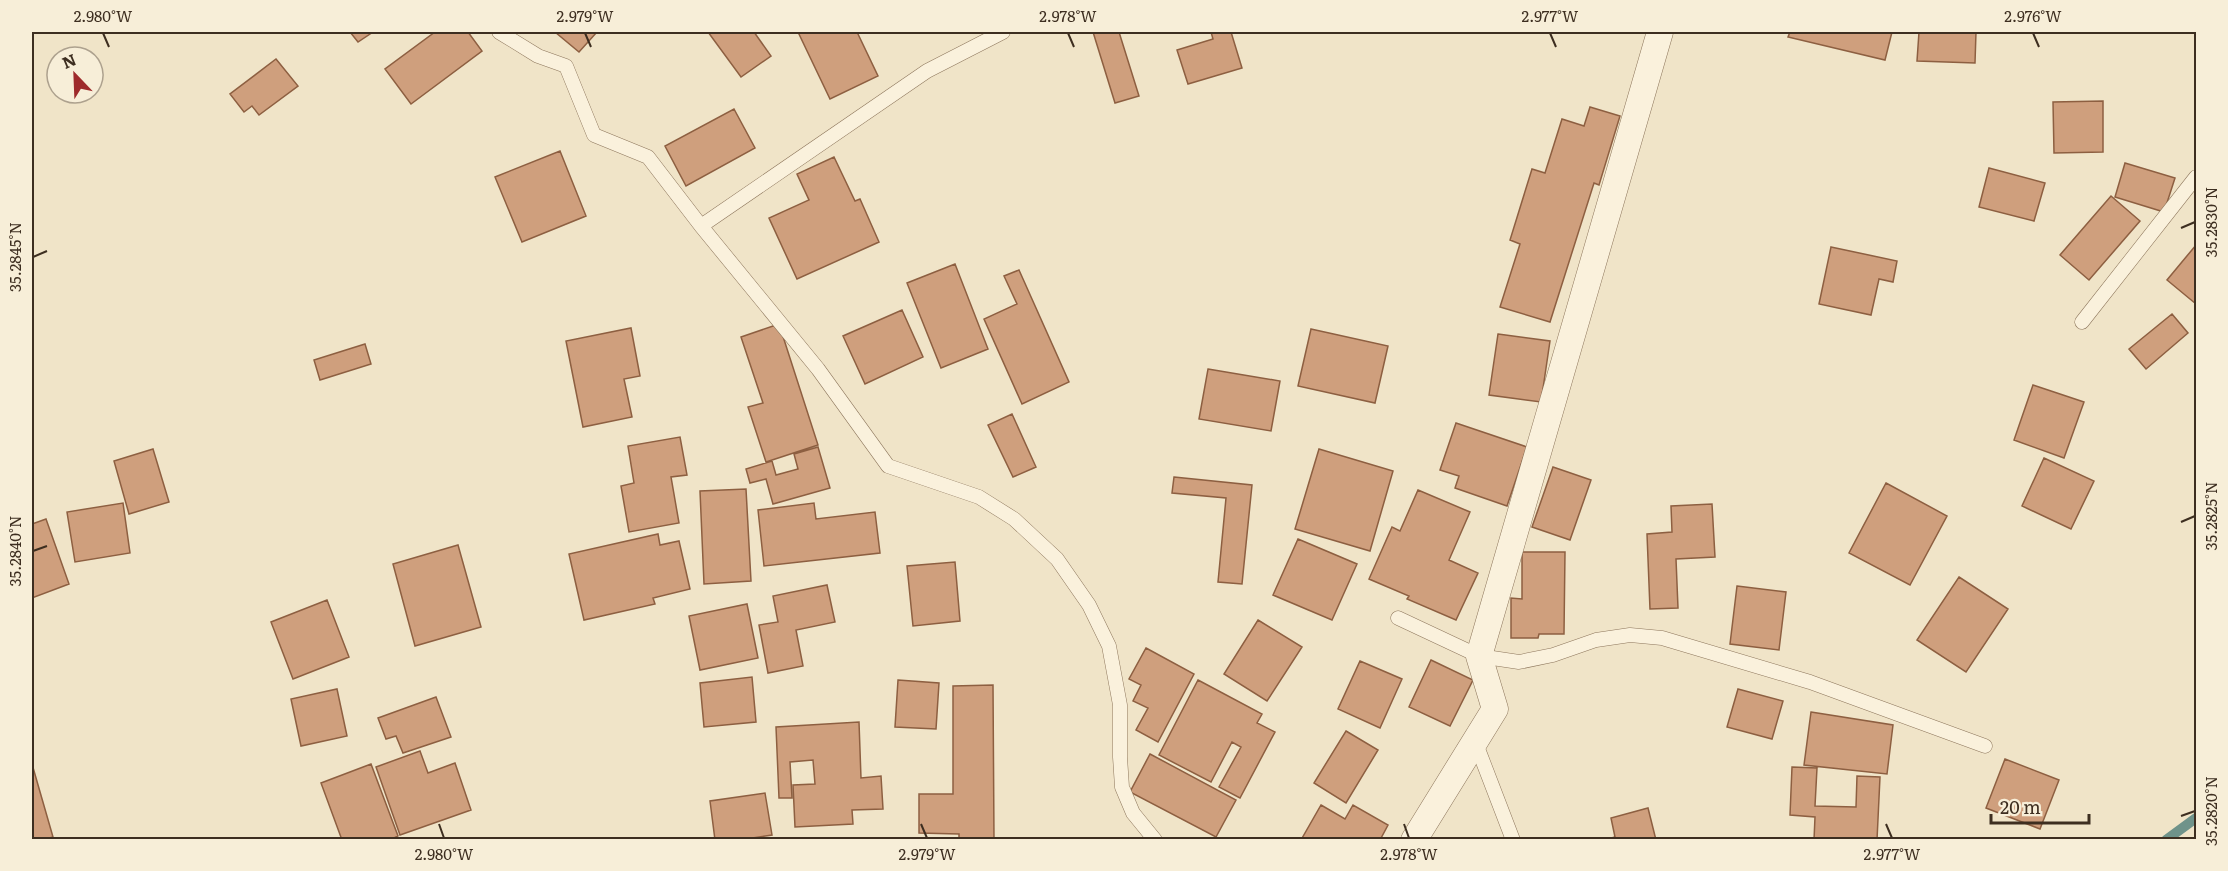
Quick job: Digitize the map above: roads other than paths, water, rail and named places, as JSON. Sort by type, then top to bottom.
[{"type":"street","points":[[1414,840],[1495,709],[1479,656],[1660,32]]},
{"type":"lane","points":[[499,32],[538,56],[566,66],[594,135],[648,157],[701,226],[818,369],[888,466],[979,497],[1014,519],[1057,559],[1089,605],[1109,646],[1120,705],[1122,787],[1133,813],[1155,840]]},
{"type":"lane","points":[[701,226],[927,71],[1004,32]]},
{"type":"lane","points":[[2082,322],[2196,177]]},
{"type":"lane","points":[[1398,618],[1479,656],[1520,662],[1553,655],[1596,640],[1630,635],[1662,638],[1810,682],[1985,746]]},
{"type":"lane","points":[[1475,740],[1513,840]]},
{"type":"waterway","points":[[2166,840],[2196,818]]}]
